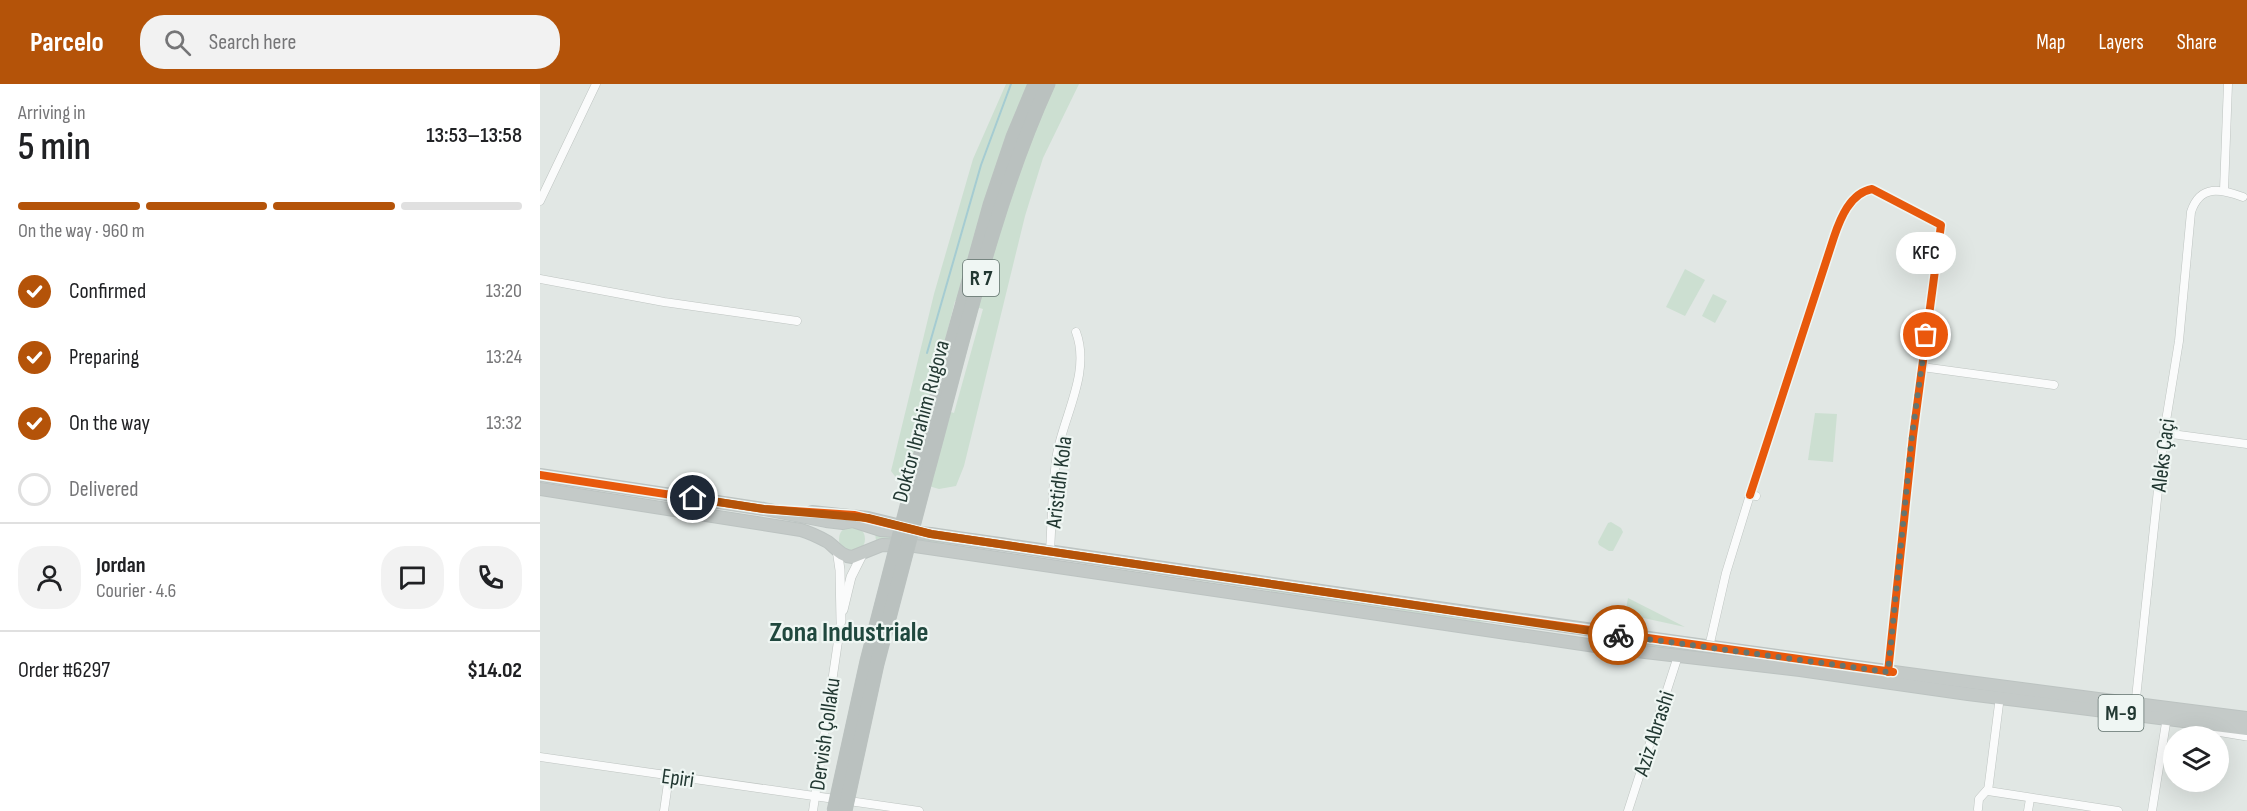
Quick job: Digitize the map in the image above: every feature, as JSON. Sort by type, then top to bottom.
[{"type":"highway","name":"Doktor Ibrahim Rugova","points":[[845,811],[920,476],[990,205],[1013,137],[1035,84]]},
{"type":"highway","name":"Doktor Ibrahim Rugova","points":[[834,811],[867,661],[920,476],[1004,198],[1048,84]]},
{"type":"highway","points":[[540,475],[764,509],[843,524],[853,521],[863,525],[870,537],[865,552],[852,557],[846,556],[809,532],[775,524],[540,489]]},
{"type":"highway","points":[[764,509],[854,516],[931,534]]},
{"type":"highway","points":[[836,549],[834,534],[843,524]]},
{"type":"highway","name":"M-9","points":[[863,525],[892,531],[931,534],[1890,672],[1996,698],[2247,718]]},
{"type":"highway","name":"M-9","points":[[865,552],[882,545],[915,546],[1563,642],[1866,678],[2087,711],[2247,729]]},
{"type":"street","points":[[540,201],[596,84]]},
{"type":"street","points":[[2228,84],[2224,190],[2243,197]]},
{"type":"street","points":[[1709,647],[1724,582],[1834,237],[1846,208],[1862,192],[1872,189],[1941,225],[1922,367],[1890,672]]},
{"type":"street","name":"Aleks Çaçi","points":[[2136,698],[2164,433],[2179,341],[2191,212],[2194,202],[2200,196],[2214,190],[2224,190]]},
{"type":"street","points":[[540,279],[664,302],[797,321]]},
{"type":"street","name":"Aristidh Kola","points":[[1050,551],[1057,453],[1077,378],[1079,347],[1076,332]]},
{"type":"street","points":[[1922,367],[2054,385]]},
{"type":"street","points":[[2164,433],[2247,444]]},
{"type":"street","points":[[836,549],[840,570],[841,621]]},
{"type":"street","points":[[841,621],[851,577],[865,552]]},
{"type":"street","name":"Dervish Çollaku","points":[[813,811],[841,621]]},
{"type":"street","name":"Aziz Abrashi","points":[[1628,811],[1678,656]]},
{"type":"street","points":[[1890,672],[1901,667],[2247,712]]},
{"type":"street","points":[[1978,809],[1979,799],[1987,790],[1996,698]]},
{"type":"street","points":[[2087,711],[2247,736]]},
{"type":"street","points":[[2151,811],[2166,723]]},
{"type":"street","name":"Epiri","points":[[540,757],[816,796]]},
{"type":"street","points":[[664,811],[669,776]]},
{"type":"street","points":[[1987,790],[1992,794],[2030,799],[2059,807],[2118,811]]},
{"type":"street","points":[[816,796],[919,811]]},
{"type":"street","points":[[2028,811],[2030,799]]},
{"type":"green space","points":[[1006,84],[1079,84],[1043,158],[1025,216],[964,466],[956,486],[939,489],[905,479],[897,479],[891,471],[934,294],[973,159]],"holes":[[[955,301],[983,309],[954,413],[929,405]]]},
{"type":"green space","points":[[1685,269],[1705,280],[1685,316],[1666,307]]},
{"type":"green space","points":[[1713,294],[1727,301],[1715,323],[1702,316]]},
{"type":"green space","points":[[1815,413],[1837,414],[1833,462],[1808,460]]},
{"type":"green space","points":[[1611,522],[1623,532],[1613,551],[1609,551],[1598,542],[1608,523]]},
{"type":"green space","points":[[852,526],[861,530],[865,539],[861,548],[852,552],[843,548],[839,539],[843,530]]},
{"type":"green space","points":[[875,532],[1490,621],[1478,622],[969,546],[899,539],[876,541]]},
{"type":"green space","points":[[1628,598],[1685,627],[1625,614]]},
{"type":"green space","points":[[1607,636],[1867,671],[1673,649],[1609,640]]},
{"type":"waterway","points":[[927,353],[981,165],[1011,84]]},
{"type":"cycle path","points":[[1750,495],[1839,222],[1847,208],[1864,191],[1872,189],[1941,225],[1913,436],[1888,672]]},
{"type":"cycle path","points":[[540,475],[764,509],[854,515],[931,534],[1893,672]]},
{"type":"way so far","points":[[1618,635],[1888,672],[1912,436],[1926,335]]},
{"type":"place","name":"KFC","points":[[1926,335]]},
{"type":"district","name":"Zona Industriale","points":[[849,631]]},
{"type":"route","points":[[693,498],[764,509],[854,516],[880,520],[931,534],[1618,635]]}]
